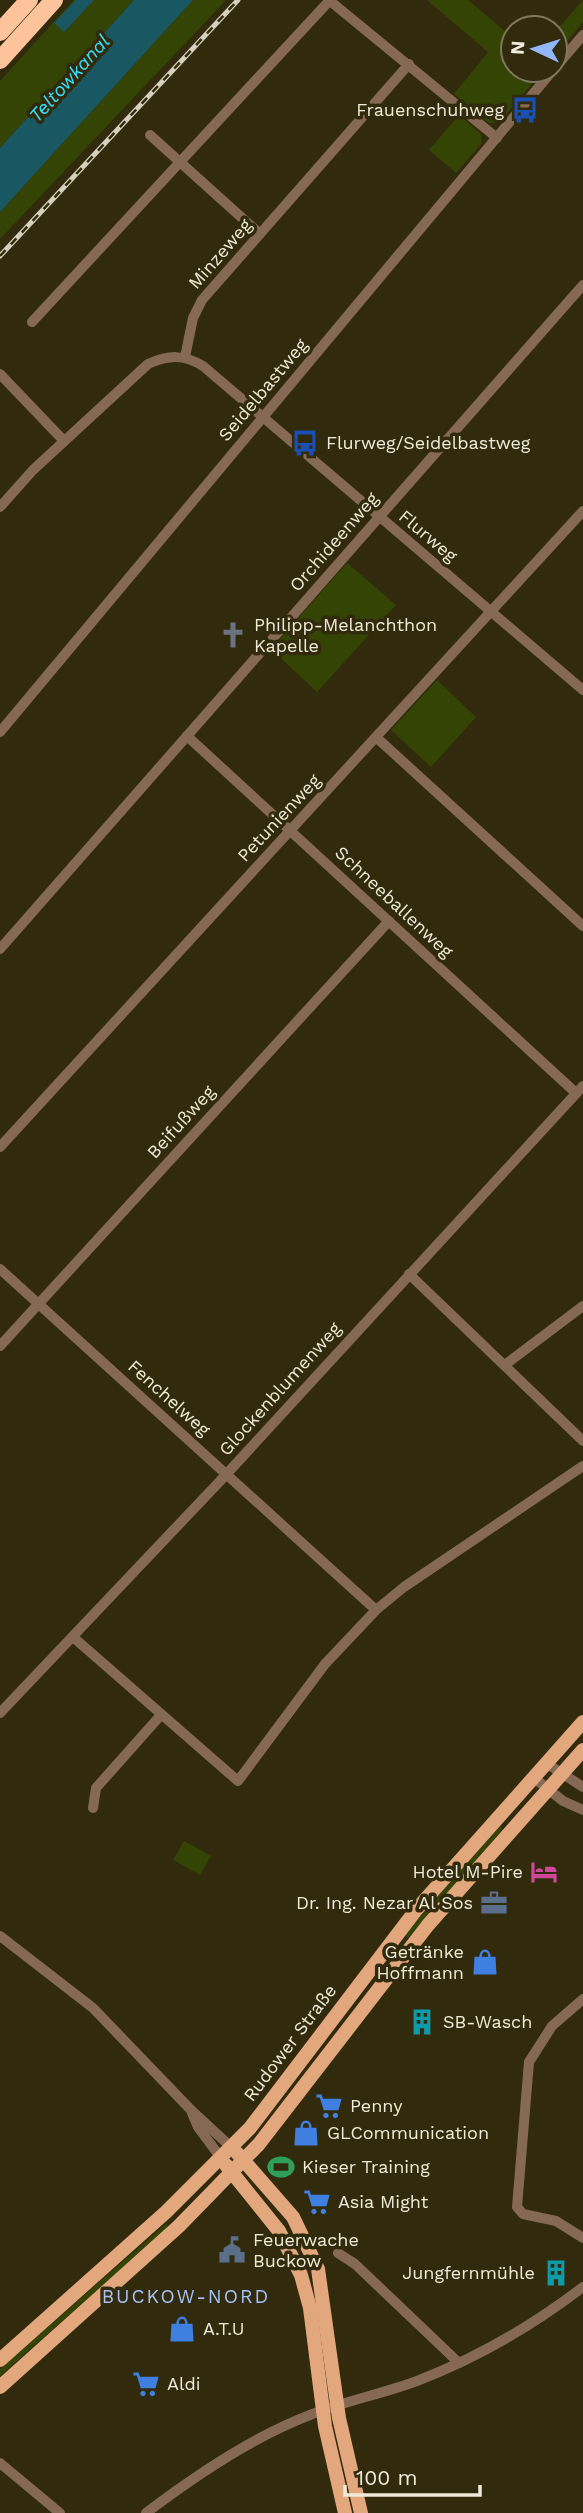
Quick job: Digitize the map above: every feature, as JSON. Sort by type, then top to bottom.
[{"type":"highway","points":[[0,32],[29,0]]},
{"type":"highway","points":[[0,60],[54,0]]},
{"type":"main road","name":"Rudower Straße","points":[[0,2360],[166,2212],[226,2152],[273,2098],[383,1950],[499,1815],[583,1723]]},
{"type":"main road","name":"Rudower Straße","points":[[0,2387],[179,2226],[259,2144],[398,1962],[583,1750]]},
{"type":"main road","points":[[499,1815],[513,1828]]},
{"type":"main road","points":[[383,1950],[398,1962]]},
{"type":"main road","points":[[226,2152],[243,2160],[293,2217],[314,2258],[324,2297],[330,2408],[360,2513]]},
{"type":"main road","points":[[226,2152],[232,2172],[279,2231],[296,2262],[308,2298],[330,2408],[345,2513]]},
{"type":"main road","points":[[166,2212],[179,2226]]},
{"type":"street","points":[[32,322],[330,0],[496,138]]},
{"type":"street","name":"Seidelbastweg","points":[[569,51],[583,35]]},
{"type":"street","name":"Minzeweg","points":[[185,357],[193,318],[199,305],[409,64]]},
{"type":"street","name":"Seidelbastweg","points":[[0,732],[541,84]]},
{"type":"street","points":[[150,135],[260,234]]},
{"type":"street","name":"Orchideenweg","points":[[0,949],[583,285]]},
{"type":"street","points":[[1,502],[148,364],[170,356],[185,357]]},
{"type":"street","name":"Flurweg","points":[[185,357],[203,366],[583,690]]},
{"type":"street","points":[[0,374],[64,441]]},
{"type":"street","name":"Petunienweg","points":[[0,1147],[583,511]]},
{"type":"street","name":"Schneeballenweg","points":[[187,736],[389,921],[580,1089]]},
{"type":"street","points":[[377,738],[583,926]]},
{"type":"street","name":"Beifußweg","points":[[0,1346],[389,921]]},
{"type":"street","name":"Glockenblumenweg","points":[[0,1713],[227,1473],[580,1089]]},
{"type":"street","name":"Fenchelweg","points":[[0,1269],[376,1610]]},
{"type":"street","points":[[409,1274],[506,1364],[583,1441]]},
{"type":"street","points":[[506,1364],[583,1306]]},
{"type":"street","points":[[73,1637],[235,1781],[241,1780],[325,1664],[376,1610],[404,1587],[583,1466]]},
{"type":"street","points":[[93,1808],[96,1788],[160,1716]]},
{"type":"street","points":[[546,1763],[583,1787]]},
{"type":"street","points":[[533,1777],[547,1790],[583,1810]]},
{"type":"street","points":[[0,1936],[93,2008],[191,2110],[226,2152]]},
{"type":"street","points":[[583,1999],[552,2026],[529,2062],[517,2207],[523,2214],[556,2221],[583,2238]]},
{"type":"street","points":[[338,2253],[355,2264],[459,2363]]},
{"type":"street","points":[[146,2513],[221,2461],[276,2430],[330,2408],[408,2384],[459,2363],[514,2335],[583,2287]]},
{"type":"street","points":[[0,2463],[60,2513]]},
{"type":"green space","points":[[74,0],[134,0],[0,148],[0,81]]},
{"type":"green space","points":[[193,0],[226,0],[0,239],[0,212]]},
{"type":"green space","points":[[427,0],[468,0],[499,26],[499,84],[531,84],[499,123],[489,123],[454,94],[488,52]]},
{"type":"green space","points":[[583,0],[583,22],[569,39],[569,16]]},
{"type":"green space","points":[[459,115],[481,134],[482,143],[456,173],[429,150]]},
{"type":"green space","points":[[347,563],[396,605],[317,692],[271,649]]},
{"type":"green space","points":[[437,680],[476,717],[431,767],[391,730]]},
{"type":"green space","points":[[501,1825],[501,1831],[408,1938],[404,1935]]},
{"type":"green space","points":[[184,1841],[211,1856],[200,1875],[173,1860]]},
{"type":"green space","points":[[167,2223],[167,2228],[0,2376],[0,2369]]},
{"type":"water","points":[[76,0],[94,0],[64,32],[54,23]]},
{"type":"water","name":"Teltowkanal","points":[[134,0],[193,0],[0,212],[0,148]]},
{"type":"railway","points":[[0,256],[238,0]]},
{"type":"place","name":"Frauenschuhweg","points":[[525,110]]},
{"type":"place","name":"Flurweg/Seidelbastweg","points":[[305,443]]},
{"type":"place","name":"Philipp-Melanchthon Kapelle","points":[[233,635]]},
{"type":"place","name":"Hotel M-Pire","points":[[544,1872]]},
{"type":"place","name":"Dr. Ing. Nezar Al Sos","points":[[494,1903]]},
{"type":"place","name":"Getränke Hoffmann","points":[[485,1962]]},
{"type":"place","name":"SB-Wasch","points":[[422,2022]]},
{"type":"place","name":"Penny","points":[[329,2106]]},
{"type":"place","name":"GLCommunication","points":[[306,2133]]},
{"type":"place","name":"Kieser Training","points":[[281,2167]]},
{"type":"place","name":"Asia Might","points":[[317,2202]]},
{"type":"place","name":"Feuerwache Buckow","points":[[232,2250]]},
{"type":"place","name":"Jungfernmühle","points":[[556,2273]]},
{"type":"place","name":"A.T.U","points":[[182,2329]]},
{"type":"place","name":"Aldi","points":[[146,2384]]},
{"type":"district","name":"BUCKOW-NORD","points":[[186,2296]]}]
